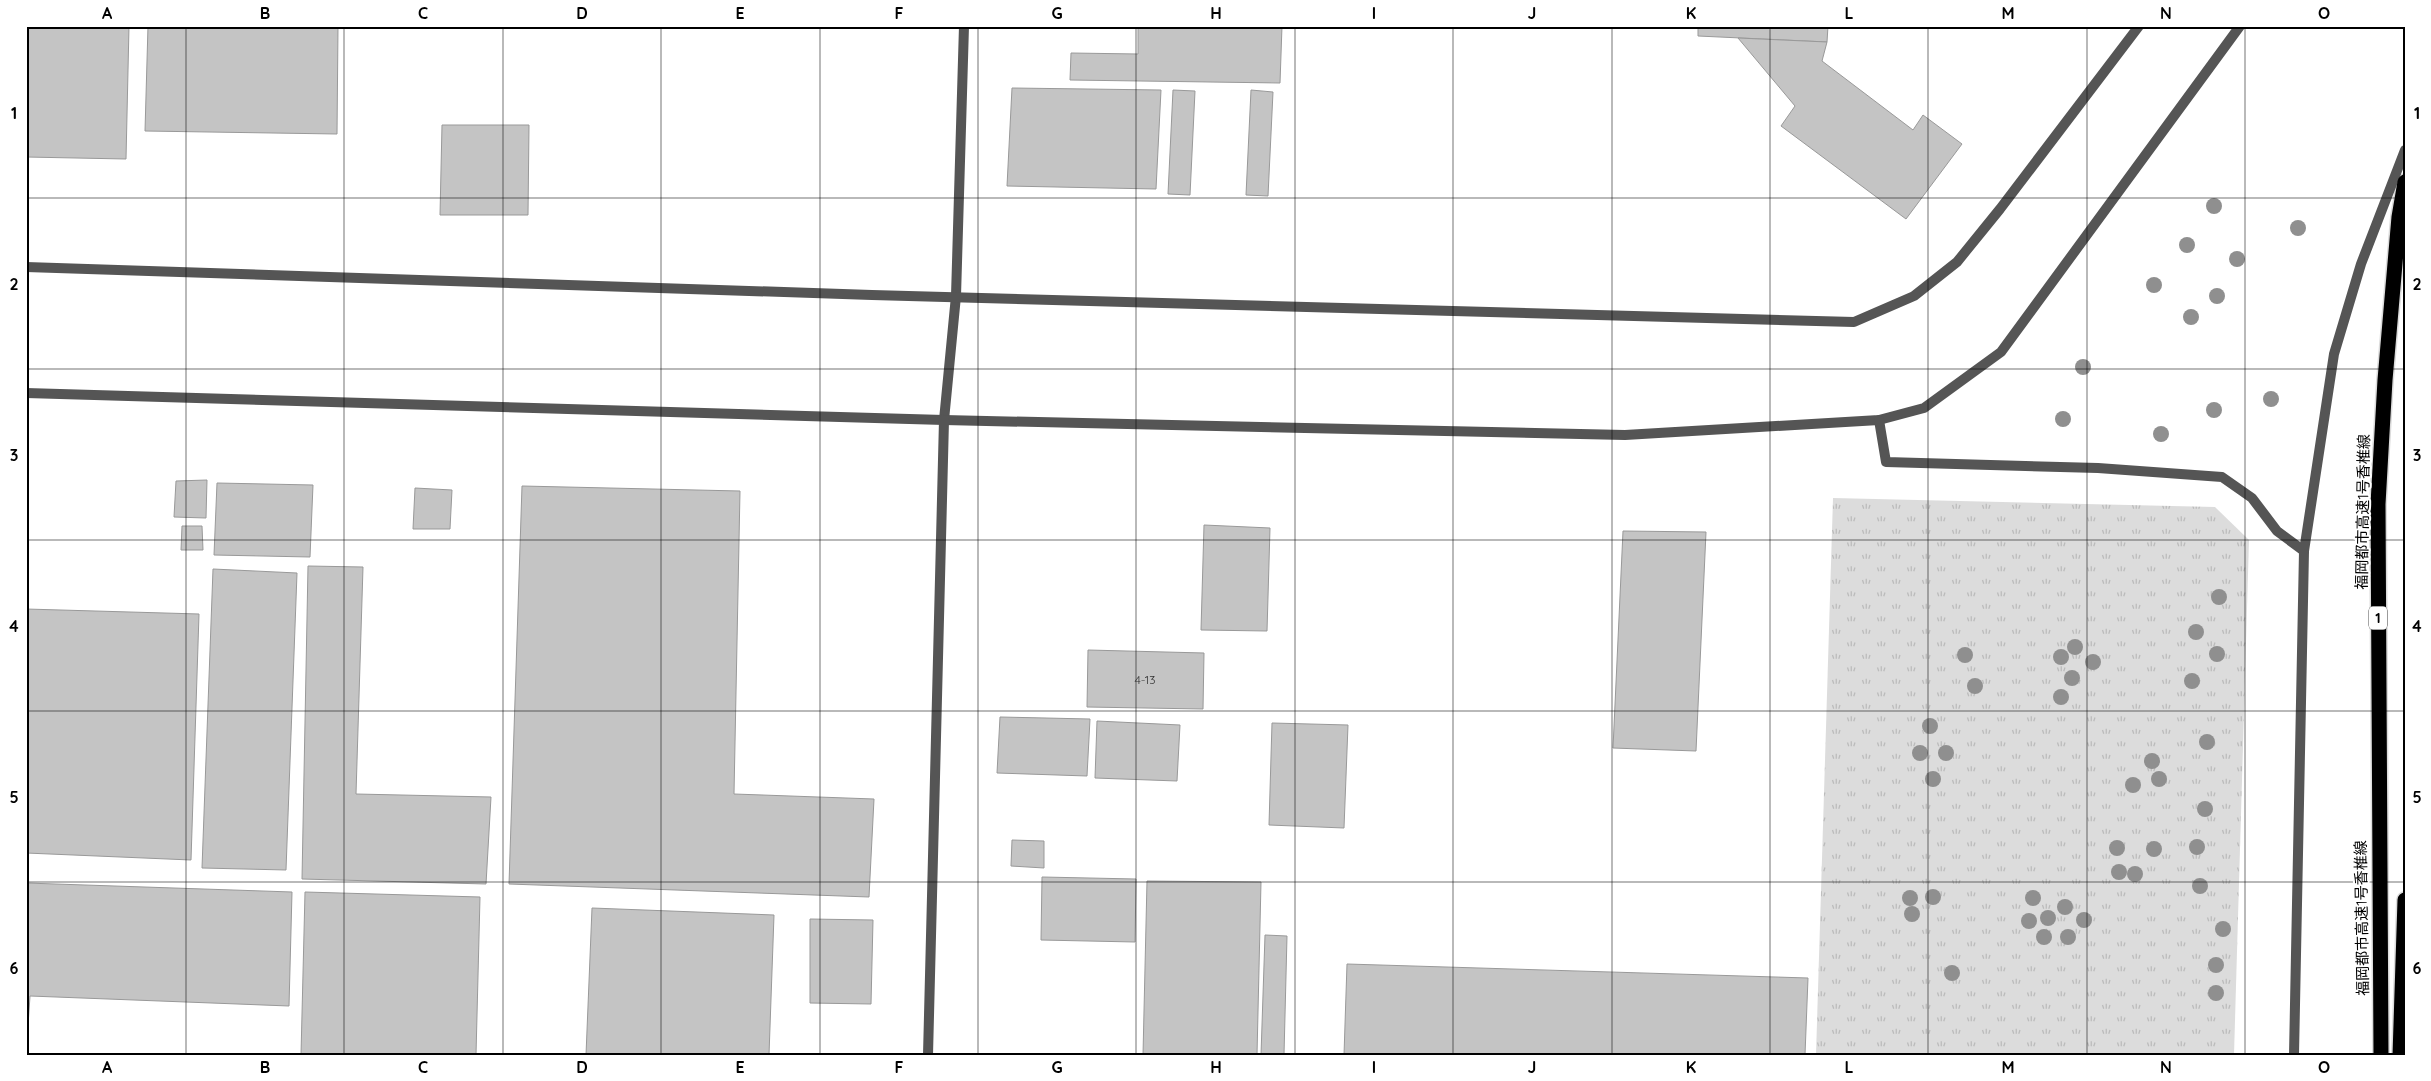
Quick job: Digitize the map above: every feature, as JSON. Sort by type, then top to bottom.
[{"type":"highway","name":"福岡都市高速1号香椎線","points":[[2381,1055],[2378,504],[2385,380],[2399,217],[2405,182]]},
{"type":"highway","points":[[2400,1055],[2405,900]]},
{"type":"highway","points":[[2381,1055],[2405,932]]},
{"type":"street","points":[[928,1055],[944,420],[956,296],[964,26]]},
{"type":"street","points":[[26,267],[1854,322],[1914,296],[1957,262],[2000,210],[2139,26]]},
{"type":"street","points":[[26,393],[944,420],[1625,435],[1879,420],[1924,408],[2001,352],[2240,26]]},
{"type":"street","points":[[2294,1055],[2304,551],[2334,354],[2361,264],[2405,150]]},
{"type":"street","points":[[1879,420],[1886,462],[2098,468],[2222,477],[2252,498],[2277,531],[2304,551]]},
{"type":"street","points":[[2400,1055],[2405,946]]},
{"type":"green space","points":[[1833,498],[2215,507],[2249,540],[2234,1055],[1816,1055]]},
{"type":"building","points":[[26,26],[129,26],[126,159],[26,157]]},
{"type":"building","points":[[148,26],[338,26],[337,134],[145,131]]},
{"type":"building","points":[[1138,26],[1282,26],[1280,83],[1070,80],[1071,53],[1138,54]]},
{"type":"building","points":[[1698,26],[1828,26],[1827,42],[1698,36]]},
{"type":"building","points":[[1738,38],[1827,42],[1822,61],[1913,130],[1923,115],[1962,144],[1906,219],[1781,126],[1795,106]]},
{"type":"building","points":[[1012,88],[1161,90],[1156,189],[1007,186]]},
{"type":"building","points":[[1173,90],[1195,91],[1190,195],[1168,194]]},
{"type":"building","points":[[1251,90],[1273,92],[1268,196],[1246,195]]},
{"type":"building","points":[[442,125],[529,125],[528,215],[440,215]]},
{"type":"building","points":[[207,480],[206,518],[174,517],[176,481]]},
{"type":"building","points":[[217,483],[313,485],[310,557],[214,555]]},
{"type":"building","points":[[522,486],[740,491],[734,794],[874,799],[869,897],[509,884]]},
{"type":"building","points":[[415,488],[452,490],[450,529],[413,529]]},
{"type":"building","points":[[1204,525],[1270,528],[1267,631],[1201,630]]},
{"type":"building","points":[[182,526],[202,526],[203,550],[181,550]]},
{"type":"building","points":[[1623,531],[1706,532],[1696,751],[1613,748]]},
{"type":"building","points":[[308,566],[363,567],[356,794],[491,797],[486,884],[302,879]]},
{"type":"building","points":[[213,569],[297,573],[286,870],[202,868]]},
{"type":"building","points":[[26,609],[199,614],[191,860],[26,853]]},
{"type":"building","points":[[1088,650],[1204,653],[1203,709],[1087,707]]},
{"type":"building","points":[[1000,717],[1090,719],[1087,776],[997,773]]},
{"type":"building","points":[[1097,721],[1180,725],[1177,781],[1095,778]]},
{"type":"building","points":[[1272,723],[1348,725],[1344,828],[1269,825]]},
{"type":"building","points":[[1012,840],[1044,841],[1044,868],[1011,866]]},
{"type":"building","points":[[1042,877],[1136,879],[1135,942],[1041,940]]},
{"type":"building","points":[[1147,881],[1261,882],[1257,1055],[1143,1055]]},
{"type":"building","points":[[26,883],[292,892],[289,1006],[30,996],[26,1055]]},
{"type":"building","points":[[305,892],[480,897],[476,1055],[301,1055]]},
{"type":"building","points":[[592,908],[774,915],[769,1055],[586,1055]]},
{"type":"building","points":[[810,919],[873,920],[871,1004],[810,1003]]},
{"type":"building","points":[[1265,935],[1287,936],[1284,1055],[1261,1055]]},
{"type":"building","points":[[1347,964],[1808,978],[1805,1055],[1344,1055]]}]
